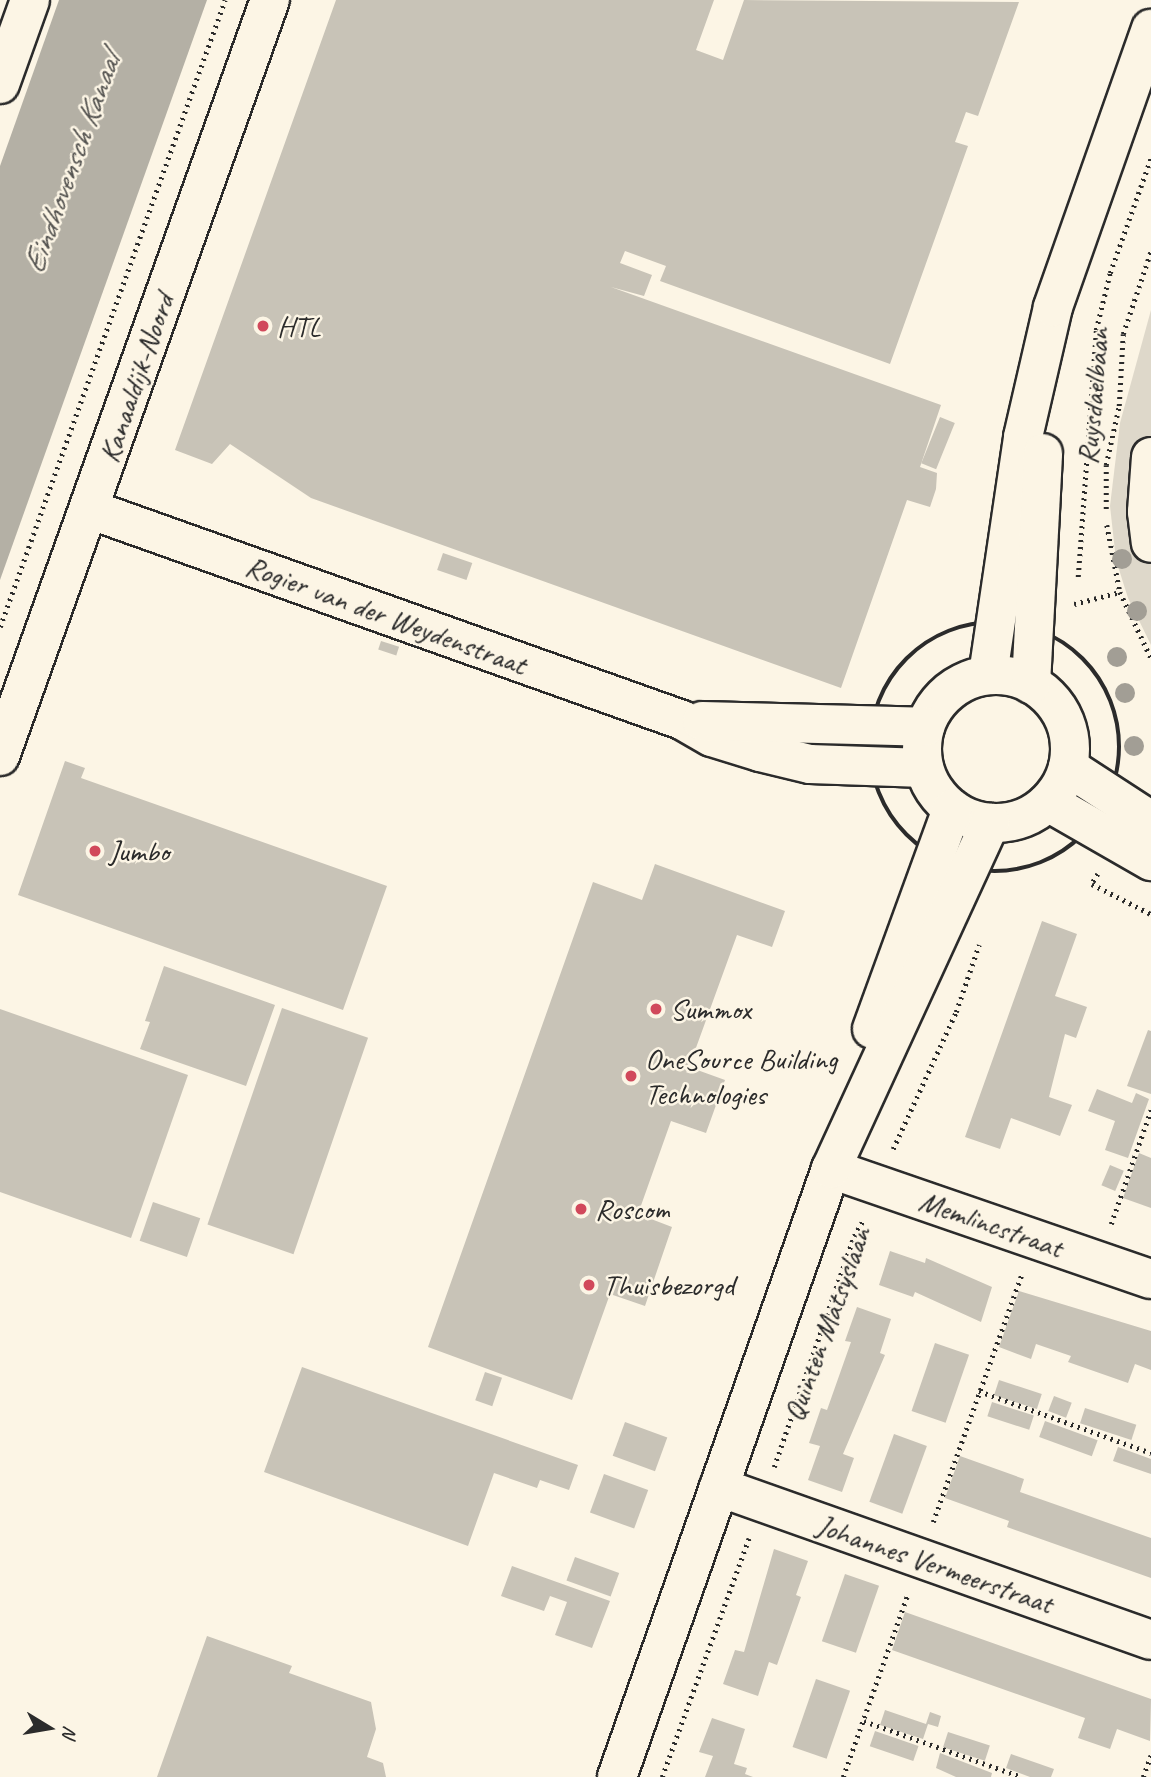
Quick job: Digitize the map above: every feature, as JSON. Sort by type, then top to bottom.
[{"type":"street","points":[[0,84],[30,0]]},
{"type":"street","name":"Kanaaldijk-Noord","points":[[0,756],[270,0]]},
{"type":"street","name":"Ruysdaelbaan","points":[[988,675],[1024,437],[1061,279],[1151,29]]},
{"type":"street","name":"Ruysdaelbaan","points":[[1031,684],[1044,356]]},
{"type":"street","points":[[1151,457],[1147,512],[1151,543]]},
{"type":"street","name":"Rogier van der Weydenstraat","points":[[89,509],[682,720],[712,737],[810,764],[924,768]]},
{"type":"street","points":[[988,675],[1010,676],[1031,684],[1050,699],[1064,719],[1069,742],[1068,766],[1048,802],[1021,819],[989,824],[952,809],[934,791],[924,768],[925,727],[939,702],[960,683],[988,675]]},
{"type":"street","name":"Rogier van der Weydenstraat","points":[[682,720],[925,727]]},
{"type":"street","points":[[1068,766],[1151,821]]},
{"type":"street","points":[[1048,802],[1151,861]]},
{"type":"street","name":"Quinten Matsyslaan","points":[[831,1168],[850,1090],[952,809]]},
{"type":"street","name":"Quinten Matsyslaan","points":[[617,1777],[831,1168],[989,824]]},
{"type":"street","name":"Memlincstraat","points":[[831,1168],[1151,1279]]},
{"type":"street","name":"Johannes Vermeerstraat","points":[[719,1487],[1151,1640]]},
{"type":"path","name":"Kanaaldijk-Noord","points":[[0,627],[225,0]]},
{"type":"path","name":"Ruysdaelbaan","points":[[1071,615],[1084,539],[1086,419],[1096,330],[1110,272],[1151,158]]},
{"type":"path","points":[[1074,604],[1121,592]]},
{"type":"path","name":"Quinten Matsyslaan","points":[[662,1777],[762,1503],[854,1236],[880,1185],[956,1012],[982,937]]},
{"type":"path","points":[[1123,1190],[1151,1110]]},
{"type":"path","points":[[843,1777],[1034,1240]]},
{"type":"path","points":[[979,1391],[1151,1453]]},
{"type":"path","points":[[864,1721],[1022,1777]]},
{"type":"path","points":[[1143,1777],[1151,1755]]},
{"type":"shaded area","points":[[1151,310],[1151,645],[1128,598],[1116,560],[1110,506],[1120,423]]},
{"type":"water","name":"Eindhovensch Kanaal","points":[[59,0],[207,0],[0,580],[0,166]]},
{"type":"building","points":[[336,0],[714,0],[696,50],[723,60],[744,0],[1019,2],[978,116],[966,112],[955,142],[968,146],[890,364],[660,281],[666,266],[625,251],[620,263],[652,275],[644,296],[611,287],[941,405],[920,467],[937,473],[936,489],[930,507],[907,500],[841,688],[311,498],[230,444],[212,464],[175,450]]},
{"type":"building","points":[[940,417],[955,423],[936,469],[921,463]]},
{"type":"building","points":[[443,553],[472,563],[466,580],[437,570]]},
{"type":"building","points":[[381,641],[399,647],[396,655],[378,650]]},
{"type":"building","points":[[65,761],[85,768],[81,778],[387,886],[343,1010],[18,895]]},
{"type":"building","points":[[655,864],[785,911],[772,947],[737,935],[689,1067],[725,1080],[706,1133],[671,1121],[638,1214],[672,1227],[645,1306],[610,1294],[572,1400],[428,1347],[593,882],[642,900]]},
{"type":"building","points":[[1042,921],[1077,934],[1055,996],[1087,1007],[1076,1038],[1065,1034],[1049,1097],[1072,1105],[1060,1136],[1011,1118],[1000,1149],[965,1137]]},
{"type":"building","points":[[164,966],[275,1005],[246,1086],[140,1049],[150,1022],[145,1021]]},
{"type":"building","points":[[282,1008],[368,1038],[293,1254],[207,1225]]},
{"type":"building","points":[[0,1009],[188,1075],[131,1238],[0,1192]]},
{"type":"building","points":[[1148,1030],[1151,1031],[1151,1094],[1127,1086]]},
{"type":"building","points":[[1097,1089],[1132,1103],[1136,1093],[1149,1099],[1128,1158],[1105,1150],[1115,1121],[1088,1111]]},
{"type":"building","points":[[1139,1153],[1151,1158],[1151,1208],[1123,1198]]},
{"type":"building","points":[[1110,1165],[1124,1171],[1115,1191],[1101,1185]]},
{"type":"building","points":[[153,1202],[200,1218],[187,1257],[140,1241]]},
{"type":"building","points":[[890,1251],[925,1263],[926,1258],[992,1287],[981,1322],[915,1292],[913,1297],[879,1285]]},
{"type":"building","points":[[1019,1291],[1151,1331],[1151,1370],[1135,1364],[1128,1383],[1068,1362],[1071,1356],[1036,1344],[1031,1359],[999,1347]]},
{"type":"building","points":[[857,1307],[891,1319],[880,1353],[885,1355],[843,1454],[854,1458],[842,1492],[808,1480],[820,1446],[809,1443],[821,1408],[827,1410],[851,1342],[845,1341]]},
{"type":"building","points":[[935,1343],[969,1355],[946,1423],[912,1411]]},
{"type":"building","points":[[302,1367],[578,1465],[569,1490],[540,1480],[537,1488],[494,1473],[468,1546],[264,1472]]},
{"type":"building","points":[[485,1372],[502,1378],[492,1406],[475,1400]]},
{"type":"building","points":[[999,1380],[1042,1394],[1037,1409],[994,1395]]},
{"type":"building","points":[[1054,1396],[1072,1403],[1066,1418],[1048,1411]]},
{"type":"building","points":[[992,1402],[1034,1416],[1029,1430],[987,1416]]},
{"type":"building","points":[[1085,1408],[1136,1425],[1131,1440],[1080,1423]]},
{"type":"building","points":[[1045,1421],[1098,1440],[1092,1456],[1039,1437]]},
{"type":"building","points":[[625,1422],[667,1437],[655,1471],[613,1456]]},
{"type":"building","points":[[894,1434],[927,1446],[902,1514],[869,1502]]},
{"type":"building","points":[[1118,1447],[1151,1459],[1151,1474],[1113,1461]]},
{"type":"building","points":[[960,1456],[1024,1479],[1020,1492],[1151,1538],[1151,1578],[1007,1527],[1009,1521],[945,1498]]},
{"type":"building","points":[[604,1474],[648,1490],[634,1529],[590,1513]]},
{"type":"building","points":[[774,1549],[808,1561],[796,1595],[801,1597],[777,1665],[769,1662],[758,1696],[723,1684],[735,1650],[744,1652]]},
{"type":"building","points":[[575,1557],[619,1573],[611,1597],[566,1580]]},
{"type":"building","points":[[512,1566],[610,1601],[592,1648],[555,1635],[567,1602],[550,1596],[544,1611],[501,1596]]},
{"type":"building","points":[[845,1574],[879,1586],[856,1653],[822,1641]]},
{"type":"building","points":[[905,1612],[1151,1699],[1150,1741],[1117,1729],[1110,1749],[1078,1738],[1085,1718],[892,1650]]},
{"type":"building","points":[[207,1636],[292,1666],[289,1673],[371,1702],[376,1729],[367,1757],[383,1763],[386,1777],[157,1777]]},
{"type":"building","points":[[816,1679],[850,1691],[827,1759],[793,1747]]},
{"type":"building","points":[[885,1710],[926,1724],[930,1712],[941,1716],[938,1727],[928,1724],[923,1739],[880,1725]]},
{"type":"building","points":[[712,1718],[745,1729],[734,1764],[747,1768],[745,1774],[753,1777],[705,1777],[713,1756],[699,1752]]},
{"type":"building","points":[[875,1731],[918,1746],[913,1761],[870,1746]]},
{"type":"building","points":[[948,1732],[990,1746],[985,1761],[943,1747]]},
{"type":"building","points":[[940,1753],[992,1773],[991,1777],[956,1777],[936,1768]]},
{"type":"building","points":[[1011,1754],[1054,1769],[1051,1777],[1030,1777],[1006,1768]]},
{"type":"place","name":"HTL","points":[[263,326]]},
{"type":"place","name":"Jumbo","points":[[95,851]]},
{"type":"place","name":"Summox","points":[[656,1009]]},
{"type":"place","name":"OneSource Building Technologies","points":[[631,1076]]},
{"type":"place","name":"Roscom","points":[[581,1209]]},
{"type":"place","name":"Thuisbezorgd","points":[[589,1285]]}]
